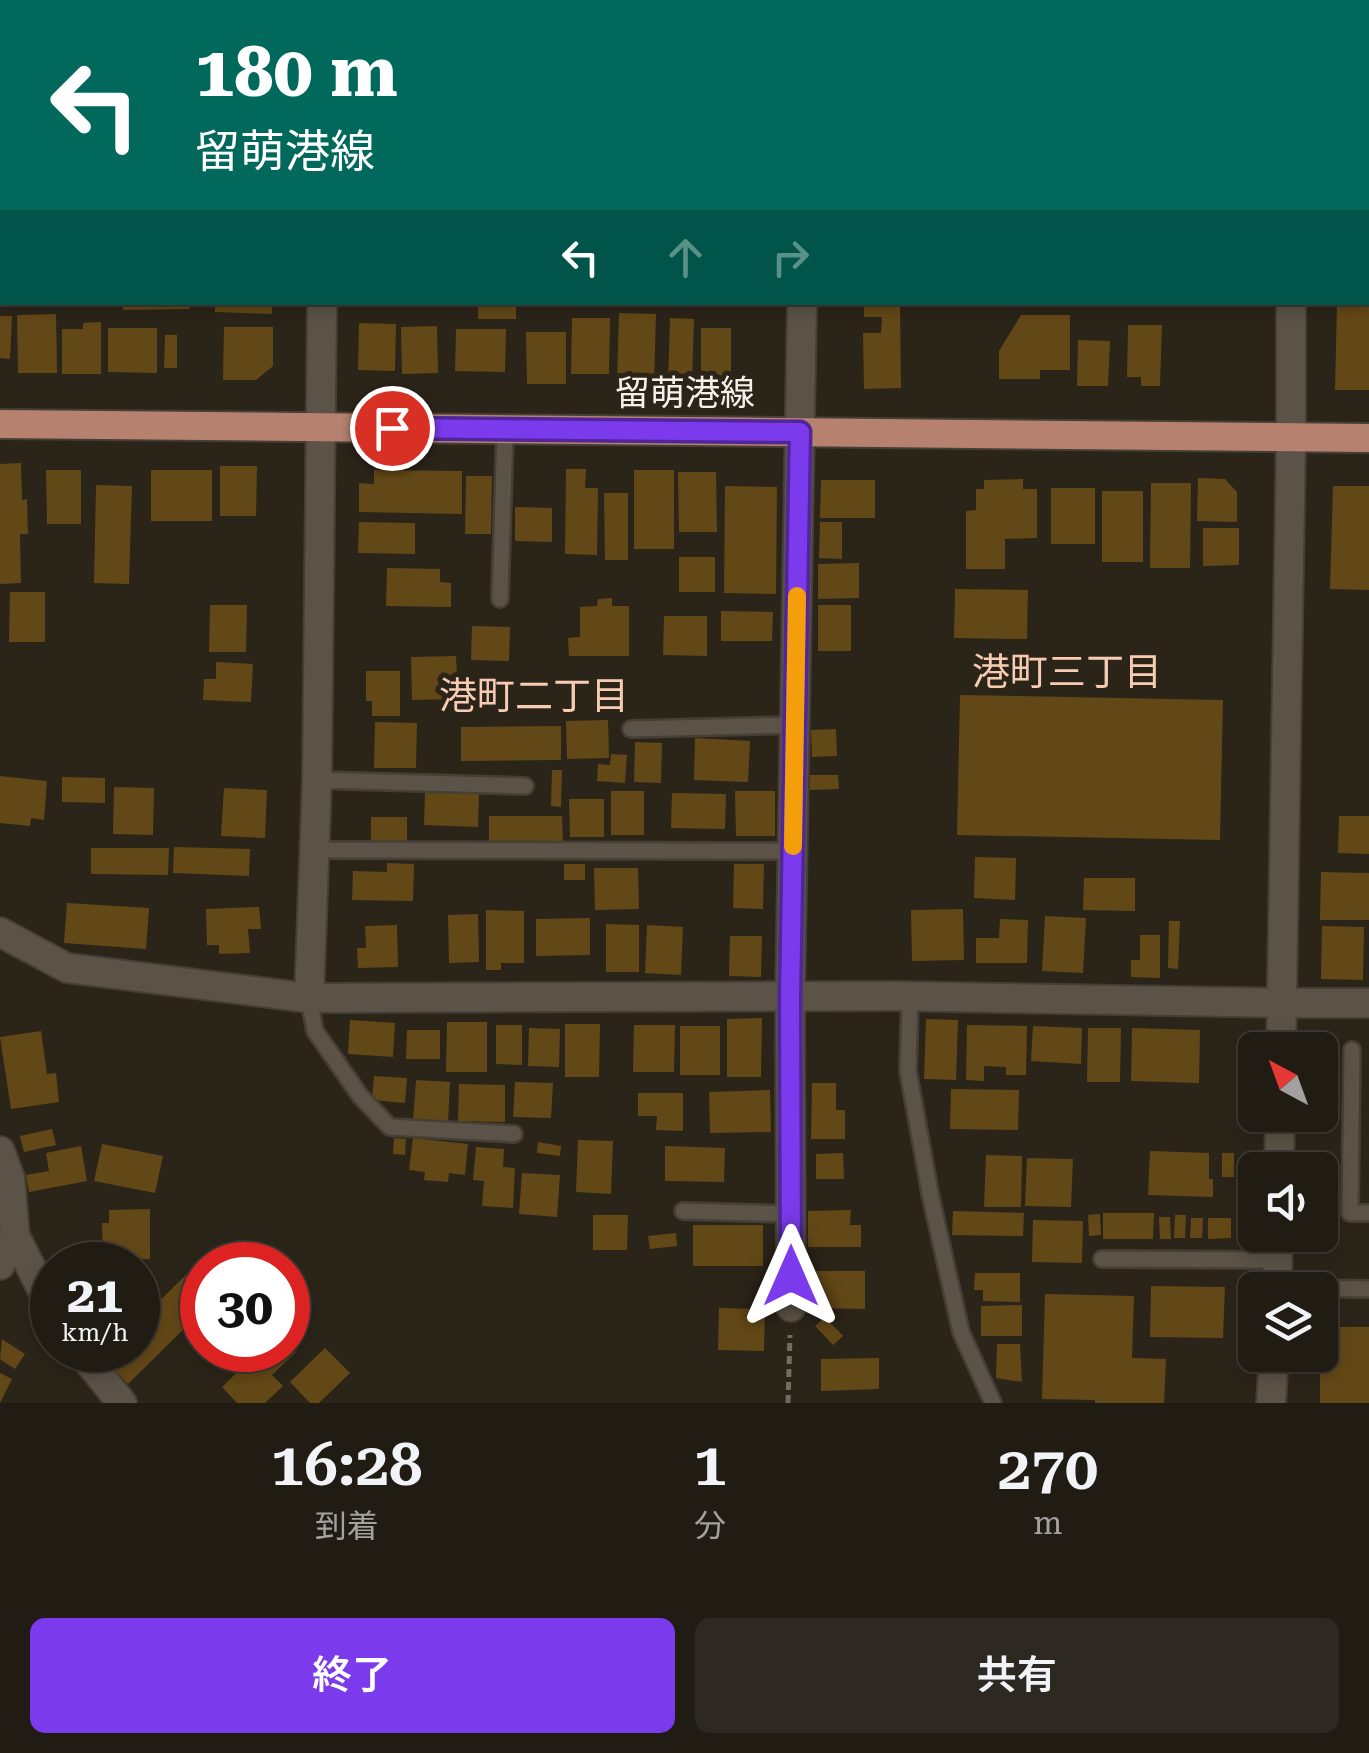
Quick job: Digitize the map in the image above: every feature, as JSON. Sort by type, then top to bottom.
[{"type":"main road","name":"留萌港線","points":[[0,424],[1369,438]]},
{"type":"street","points":[[310,998],[317,780],[322,305]]},
{"type":"street","points":[[791,1306],[790,998],[802,305]]},
{"type":"street","points":[[1281,1032],[1291,305]]},
{"type":"street","points":[[0,932],[68,968],[310,998],[902,996],[1369,1003]]},
{"type":"street","points":[[0,1151],[10,1178],[8,1235],[0,1264]]},
{"type":"street","points":[[8,1235],[30,1272]]},
{"type":"street","points":[[97,1372],[122,1403]]},
{"type":"street","points":[[1272,1403],[1273,1372]]},
{"type":"lane","points":[[500,598],[505,430]]},
{"type":"lane","points":[[631,729],[795,725]]},
{"type":"lane","points":[[317,780],[525,786]]},
{"type":"lane","points":[[315,850],[793,851]]},
{"type":"lane","points":[[902,996],[908,1072],[931,1198],[961,1332],[993,1403]]},
{"type":"lane","points":[[310,998],[316,1031],[362,1097],[390,1127],[514,1134]]},
{"type":"lane","points":[[1352,1050],[1350,1213],[1369,1213]]},
{"type":"lane","points":[[683,1211],[790,1214]]},
{"type":"lane","points":[[1102,1259],[1277,1268],[1369,1289]]},
{"type":"path","points":[[788,1403],[791,1306]]},
{"type":"building","points":[[123,305],[190,305],[190,309],[123,310]]},
{"type":"building","points":[[215,305],[272,305],[272,314],[215,312]]},
{"type":"building","points":[[478,305],[516,305],[516,319],[478,319]]},
{"type":"building","points":[[864,305],[900,305],[901,388],[864,389],[863,333],[881,333],[882,317],[864,317]]},
{"type":"building","points":[[1337,305],[1369,305],[1369,390],[1335,390]]},
{"type":"building","points":[[619,313],[656,314],[654,382],[617,382]]},
{"type":"building","points":[[56,314],[57,373],[18,373],[17,315]]},
{"type":"building","points":[[1021,315],[1070,315],[1070,370],[1040,370],[1040,379],[999,379],[999,351]]},
{"type":"building","points":[[0,316],[12,316],[10,359],[0,358]]},
{"type":"building","points":[[572,318],[610,318],[609,374],[571,374]]},
{"type":"building","points":[[670,318],[694,319],[692,384],[668,384]]},
{"type":"building","points":[[101,322],[101,374],[62,374],[62,329],[83,329],[83,323]]},
{"type":"building","points":[[359,323],[396,324],[395,371],[358,370]]},
{"type":"building","points":[[1128,325],[1162,325],[1160,386],[1141,386],[1141,377],[1127,377]]},
{"type":"building","points":[[437,326],[438,373],[402,374],[401,327]]},
{"type":"building","points":[[224,327],[273,327],[273,366],[256,380],[223,380]]},
{"type":"building","points":[[108,328],[157,328],[157,373],[108,372]]},
{"type":"building","points":[[701,328],[731,328],[731,387],[701,387]]},
{"type":"building","points":[[456,329],[506,329],[505,372],[455,371]]},
{"type":"building","points":[[526,332],[566,332],[566,384],[527,384]]},
{"type":"building","points":[[165,335],[177,335],[177,368],[164,368]]},
{"type":"building","points":[[1078,340],[1110,341],[1108,386],[1077,386]]},
{"type":"building","points":[[21,463],[28,534],[20,534],[21,583],[0,584],[0,464]]},
{"type":"building","points":[[220,466],[257,466],[256,516],[220,516]]},
{"type":"building","points":[[566,469],[586,469],[585,488],[598,488],[597,555],[565,554]]},
{"type":"building","points":[[46,470],[81,470],[81,524],[47,524]]},
{"type":"building","points":[[151,470],[212,470],[212,521],[151,521]]},
{"type":"building","points":[[374,470],[462,471],[462,514],[359,512],[359,483],[374,484]]},
{"type":"building","points":[[634,470],[674,470],[674,549],[634,549]]},
{"type":"building","points":[[678,472],[716,472],[717,532],[679,532]]},
{"type":"building","points":[[466,476],[492,476],[491,534],[465,534]]},
{"type":"building","points":[[1198,478],[1225,479],[1237,492],[1237,522],[1197,521]]},
{"type":"building","points":[[1023,479],[1023,489],[1037,489],[1037,538],[1005,539],[1005,569],[966,569],[966,511],[976,510],[976,489],[984,489],[984,480]]},
{"type":"building","points":[[821,480],[875,480],[875,518],[820,518]]},
{"type":"building","points":[[1151,483],[1191,483],[1190,568],[1150,568]]},
{"type":"building","points":[[96,485],[132,486],[129,584],[94,583]]},
{"type":"building","points":[[725,486],[777,487],[776,594],[724,593]]},
{"type":"building","points":[[1333,486],[1369,486],[1369,590],[1330,589]]},
{"type":"building","points":[[1051,488],[1095,488],[1095,544],[1051,544]]},
{"type":"building","points":[[1102,491],[1143,491],[1143,562],[1102,562]]},
{"type":"building","points":[[604,493],[628,493],[628,560],[605,560]]},
{"type":"building","points":[[515,507],[552,508],[552,542],[515,541]]},
{"type":"building","points":[[359,522],[415,523],[415,554],[358,553]]},
{"type":"building","points":[[820,522],[842,522],[842,559],[819,558]]},
{"type":"building","points":[[1203,528],[1239,528],[1239,565],[1203,566]]},
{"type":"building","points":[[679,557],[715,557],[715,592],[679,592]]},
{"type":"building","points":[[859,563],[859,598],[818,599],[818,564]]},
{"type":"building","points":[[387,568],[440,569],[440,582],[451,583],[451,607],[386,606]]},
{"type":"building","points":[[955,589],[1028,590],[1027,639],[954,638]]},
{"type":"building","points":[[10,592],[45,592],[45,642],[9,642]]},
{"type":"building","points":[[612,598],[612,606],[629,606],[629,656],[569,656],[568,638],[580,637],[580,607],[597,606],[598,599]]},
{"type":"building","points":[[210,605],[247,605],[246,652],[209,652]]},
{"type":"building","points":[[818,605],[851,605],[851,651],[818,651]]},
{"type":"building","points":[[721,611],[773,612],[772,641],[721,641]]},
{"type":"building","points":[[664,616],[707,616],[707,656],[663,655]]},
{"type":"building","points":[[472,626],[510,627],[509,661],[471,660]]},
{"type":"building","points":[[456,656],[458,699],[412,700],[411,657]]},
{"type":"building","points":[[216,662],[253,664],[251,702],[203,700],[204,679],[216,679]]},
{"type":"building","points":[[366,671],[400,671],[400,716],[372,716],[372,701],[366,701]]},
{"type":"building","points":[[960,695],[1223,700],[1220,840],[957,835]]},
{"type":"building","points":[[608,720],[609,758],[567,759],[566,721]]},
{"type":"building","points":[[375,722],[417,723],[416,768],[374,768]]},
{"type":"building","points":[[561,726],[561,760],[461,761],[461,727]]},
{"type":"building","points":[[836,729],[837,756],[812,757],[811,730]]},
{"type":"building","points":[[695,738],[750,741],[748,782],[694,780]]},
{"type":"building","points":[[635,742],[662,743],[661,783],[634,782]]},
{"type":"building","points":[[611,754],[627,755],[625,783],[597,781],[598,764],[610,765]]},
{"type":"building","points":[[552,770],[562,770],[561,807],[551,806]]},
{"type":"building","points":[[810,775],[838,775],[839,789],[810,790]]},
{"type":"building","points":[[0,776],[47,781],[44,820],[31,818],[30,826],[0,823]]},
{"type":"building","points":[[62,777],[105,778],[105,803],[62,802]]},
{"type":"building","points":[[114,787],[154,788],[153,835],[113,834]]},
{"type":"building","points":[[224,788],[267,790],[265,838],[221,836]]},
{"type":"building","points":[[611,791],[644,791],[644,835],[611,835]]},
{"type":"building","points":[[735,791],[775,791],[775,836],[736,836]]},
{"type":"building","points":[[425,792],[479,794],[478,827],[424,825]]},
{"type":"building","points":[[672,793],[726,794],[725,829],[671,828]]},
{"type":"building","points":[[569,799],[604,799],[604,837],[570,837]]},
{"type":"building","points":[[489,816],[562,816],[563,841],[489,841]]},
{"type":"building","points":[[1339,816],[1369,816],[1369,854],[1338,853]]},
{"type":"building","points":[[371,817],[407,817],[407,841],[371,841]]},
{"type":"building","points":[[174,847],[250,849],[249,876],[173,873]]},
{"type":"building","points":[[91,848],[169,848],[168,875],[91,874]]},
{"type":"building","points":[[975,857],[1016,858],[1015,900],[974,898]]},
{"type":"building","points":[[387,863],[414,864],[413,901],[352,900],[353,871],[387,872]]},
{"type":"building","points":[[564,864],[585,864],[585,880],[564,880]]},
{"type":"building","points":[[734,864],[764,864],[763,909],[733,908]]},
{"type":"building","points":[[594,868],[638,868],[639,909],[595,910]]},
{"type":"building","points":[[1321,872],[1369,873],[1369,920],[1320,920]]},
{"type":"building","points":[[1084,878],[1135,878],[1135,911],[1083,910]]},
{"type":"building","points":[[67,903],[149,908],[146,949],[64,943]]},
{"type":"building","points":[[259,907],[261,929],[248,929],[250,953],[219,954],[219,945],[207,945],[206,909]]},
{"type":"building","points":[[963,909],[964,960],[912,961],[911,910]]},
{"type":"building","points":[[486,910],[524,911],[524,963],[501,963],[501,970],[486,970]]},
{"type":"building","points":[[478,914],[479,962],[449,963],[448,915]]},
{"type":"building","points":[[1045,916],[1086,918],[1083,973],[1042,971]]},
{"type":"building","points":[[590,918],[590,955],[536,956],[536,919]]},
{"type":"building","points":[[1000,919],[1028,920],[1027,963],[976,963],[976,938],[999,938]]},
{"type":"building","points":[[1169,921],[1180,921],[1178,969],[1168,968]]},
{"type":"building","points":[[606,924],[639,925],[639,972],[606,972]]},
{"type":"building","points":[[397,925],[398,967],[358,968],[357,948],[366,948],[365,926]]},
{"type":"building","points":[[647,925],[683,927],[681,975],[645,973]]},
{"type":"building","points":[[1322,926],[1364,927],[1363,980],[1321,979]]},
{"type":"building","points":[[1140,935],[1160,935],[1160,978],[1131,977],[1131,960],[1140,960]]},
{"type":"building","points":[[730,936],[762,936],[761,977],[729,976]]},
{"type":"building","points":[[762,1018],[761,1077],[727,1077],[727,1019]]},
{"type":"building","points":[[926,1019],[958,1020],[956,1080],[924,1079]]},
{"type":"building","points":[[350,1020],[395,1023],[393,1057],[348,1054]]},
{"type":"building","points":[[447,1022],[487,1022],[487,1072],[446,1072]]},
{"type":"building","points":[[565,1024],[600,1024],[599,1077],[565,1077]]},
{"type":"building","points":[[496,1025],[522,1025],[522,1065],[496,1064]]},
{"type":"building","points":[[634,1025],[675,1025],[674,1072],[633,1072]]},
{"type":"building","points":[[967,1025],[1027,1026],[1026,1075],[1006,1075],[1006,1067],[984,1066],[984,1081],[966,1080]]},
{"type":"building","points":[[680,1026],[720,1026],[720,1075],[680,1075]]},
{"type":"building","points":[[1033,1026],[1082,1028],[1081,1064],[1031,1061]]},
{"type":"building","points":[[529,1028],[560,1029],[559,1067],[528,1066]]},
{"type":"building","points":[[1088,1028],[1121,1028],[1120,1082],[1087,1082]]},
{"type":"building","points":[[1132,1028],[1200,1030],[1199,1083],[1131,1081]]},
{"type":"building","points":[[407,1030],[440,1030],[440,1059],[406,1059]]},
{"type":"building","points":[[41,1031],[47,1074],[56,1073],[59,1102],[11,1109],[0,1037]]},
{"type":"building","points":[[374,1076],[407,1078],[405,1103],[372,1100]]},
{"type":"building","points":[[416,1080],[450,1082],[448,1123],[413,1121]]},
{"type":"building","points":[[515,1082],[553,1083],[551,1118],[513,1117]]},
{"type":"building","points":[[812,1083],[836,1083],[836,1110],[845,1110],[845,1139],[811,1139]]},
{"type":"building","points":[[459,1084],[505,1085],[505,1122],[458,1121]]},
{"type":"building","points":[[951,1089],[1019,1090],[1018,1130],[950,1129]]},
{"type":"building","points":[[770,1090],[771,1132],[710,1133],[709,1092]]},
{"type":"building","points":[[638,1093],[683,1093],[683,1131],[656,1130],[657,1116],[638,1116]]},
{"type":"building","points":[[52,1129],[56,1145],[24,1152],[20,1136]]},
{"type":"building","points":[[394,1138],[406,1139],[405,1155],[393,1154]]},
{"type":"building","points":[[413,1138],[468,1144],[465,1175],[449,1173],[448,1182],[424,1180],[425,1172],[409,1170]]},
{"type":"building","points":[[578,1140],[613,1141],[611,1194],[576,1192]]},
{"type":"building","points":[[538,1142],[561,1146],[560,1156],[537,1153]]},
{"type":"building","points":[[102,1144],[163,1156],[155,1193],[94,1181]]},
{"type":"building","points":[[81,1146],[87,1181],[29,1192],[26,1175],[49,1171],[46,1153]]},
{"type":"building","points":[[665,1146],[725,1148],[724,1182],[665,1181]]},
{"type":"building","points":[[476,1147],[504,1149],[503,1167],[515,1168],[513,1208],[482,1206],[484,1181],[473,1180]]},
{"type":"building","points":[[1150,1151],[1209,1153],[1213,1197],[1148,1195]]},
{"type":"building","points":[[843,1153],[844,1179],[816,1179],[816,1154]]},
{"type":"building","points":[[1222,1153],[1234,1153],[1234,1177],[1222,1177]]},
{"type":"building","points":[[986,1155],[1022,1156],[1021,1207],[984,1207]]},
{"type":"building","points":[[1027,1158],[1073,1159],[1071,1207],[1025,1206]]},
{"type":"building","points":[[522,1173],[560,1175],[557,1217],[519,1214]]},
{"type":"building","points":[[150,1209],[150,1242],[103,1242],[102,1223],[109,1223],[109,1210]]},
{"type":"building","points":[[851,1210],[850,1225],[861,1225],[861,1247],[808,1247],[808,1211]]},
{"type":"building","points":[[953,1211],[1024,1213],[1023,1236],[952,1235]]},
{"type":"building","points":[[1103,1213],[1154,1213],[1153,1239],[1103,1239]]},
{"type":"building","points":[[1100,1214],[1101,1235],[1089,1236],[1088,1215]]},
{"type":"building","points":[[593,1215],[628,1215],[627,1250],[593,1250]]},
{"type":"building","points":[[1175,1215],[1186,1215],[1185,1238],[1174,1238]]},
{"type":"building","points":[[1159,1217],[1170,1217],[1171,1239],[1160,1239]]},
{"type":"building","points":[[1191,1218],[1203,1218],[1202,1238],[1190,1238]]},
{"type":"building","points":[[1208,1218],[1231,1218],[1231,1238],[1208,1239]]},
{"type":"building","points":[[1033,1220],[1083,1221],[1082,1263],[1032,1262]]},
{"type":"building","points":[[693,1225],[763,1225],[763,1266],[693,1266]]},
{"type":"building","points":[[676,1233],[677,1246],[650,1249],[648,1236]]},
{"type":"building","points":[[816,1271],[865,1271],[865,1309],[816,1308]]},
{"type":"building","points":[[975,1273],[1020,1273],[1020,1302],[983,1301],[983,1290],[974,1290]]},
{"type":"building","points":[[180,1281],[180,1333],[160,1352],[160,1300]]},
{"type":"building","points":[[1151,1286],[1225,1287],[1223,1338],[1150,1337]]},
{"type":"building","points":[[1045,1294],[1134,1296],[1132,1358],[1166,1359],[1164,1403],[1042,1399]]},
{"type":"building","points":[[1022,1305],[1022,1336],[981,1336],[981,1306]]},
{"type":"building","points":[[719,1308],[765,1309],[764,1351],[718,1350]]},
{"type":"building","points":[[825,1317],[843,1336],[833,1345],[815,1326]]},
{"type":"building","points":[[1338,1327],[1369,1327],[1369,1403],[1320,1403],[1320,1372],[1338,1372]]},
{"type":"building","points":[[2,1339],[25,1354],[15,1369],[0,1359]]},
{"type":"building","points":[[997,1344],[1020,1344],[1022,1382],[996,1378]]},
{"type":"building","points":[[325,1348],[350,1373],[319,1403],[310,1403],[290,1382],[300,1372],[310,1372],[310,1363]]},
{"type":"building","points":[[879,1358],[879,1389],[821,1391],[821,1359]]},
{"type":"building","points":[[116,1372],[140,1372],[128,1384]]},
{"type":"building","points":[[237,1372],[275,1372],[272,1375],[283,1386],[265,1403],[237,1403],[222,1387]]},
{"type":"building","points":[[0,1373],[12,1379],[0,1403]]},
{"type":"slow traffic","points":[[793,846],[797,596]]},
{"type":"district","name":"港町三丁目","points":[[1067,672]]},
{"type":"district","name":"港町二丁目","points":[[534,696]]},
{"type":"route","points":[[392,428],[800,432],[790,998],[791,1276]]}]
